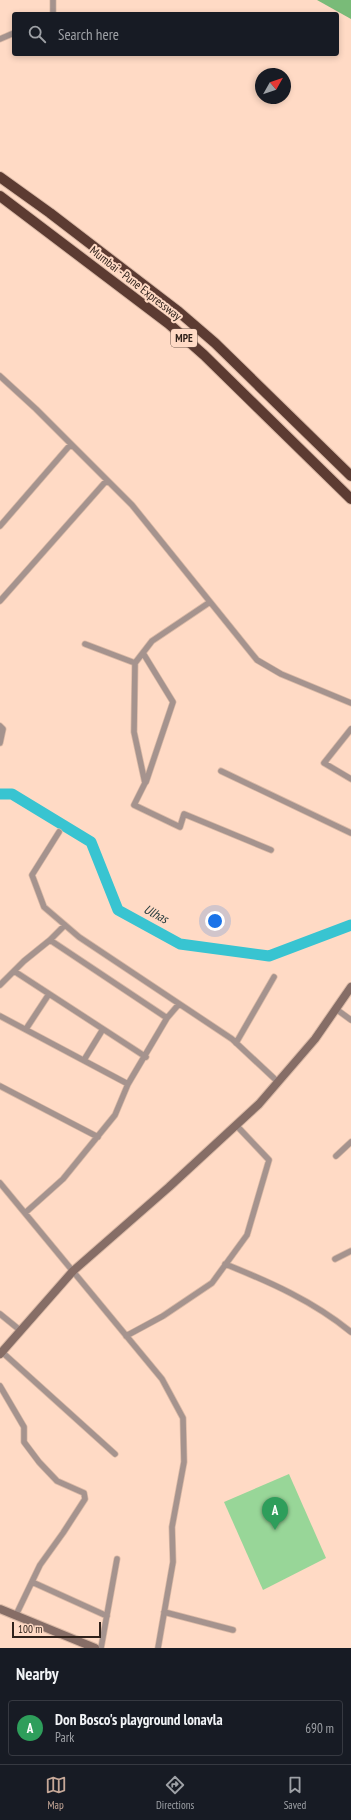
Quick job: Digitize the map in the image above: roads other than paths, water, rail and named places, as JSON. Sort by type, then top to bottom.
[{"type":"highway","name":"Mumbai - Pune Expressway","points":[[0,177],[50,213],[179,312],[215,344],[351,476]]},
{"type":"highway","name":"Mumbai - Pune Expressway","points":[[0,196],[169,324],[216,366],[351,499]]},
{"type":"street","points":[[53,0],[53,12]]},
{"type":"street","points":[[0,39],[12,34]]},
{"type":"street","points":[[0,376],[132,505],[257,660],[281,674],[351,704]]},
{"type":"street","points":[[0,526],[71,444]]},
{"type":"street","points":[[0,601],[107,480]]},
{"type":"street","points":[[145,783],[134,732],[135,663],[152,641],[210,602]]},
{"type":"street","points":[[85,644],[135,663]]},
{"type":"street","points":[[143,653],[173,702],[145,783],[134,805],[180,827],[184,814],[271,850]]},
{"type":"street","points":[[0,726],[3,729],[0,743]]},
{"type":"street","points":[[351,729],[324,763],[351,779]]},
{"type":"street","points":[[221,771],[351,833]]},
{"type":"street","points":[[59,832],[32,876],[44,907],[79,937],[236,1043],[278,1082]]},
{"type":"street","points":[[0,985],[65,926]]},
{"type":"street","points":[[50,940],[167,1018]]},
{"type":"street","points":[[14,971],[146,1057]]},
{"type":"street","points":[[236,1043],[274,977]]},
{"type":"street","points":[[115,1454],[1,1353],[73,1271],[169,1187],[259,1104],[315,1039],[351,988]]},
{"type":"street","points":[[26,1030],[49,994]]},
{"type":"street","points":[[25,1213],[63,1179],[115,1114],[128,1084],[146,1057],[167,1018],[179,1004]]},
{"type":"street","points":[[336,1010],[351,1020]]},
{"type":"street","points":[[0,1016],[128,1084]]},
{"type":"street","points":[[84,1060],[103,1029]]},
{"type":"street","points":[[0,1086],[98,1137]]},
{"type":"street","points":[[126,1336],[164,1316],[212,1282],[247,1234],[269,1160],[236,1125]]},
{"type":"street","points":[[336,1156],[351,1142]]},
{"type":"street","points":[[1,1187],[25,1213],[162,1379],[183,1418],[184,1462],[172,1527],[174,1557],[158,1648]]},
{"type":"street","points":[[335,1259],[351,1251]]},
{"type":"street","points":[[225,1264],[279,1286],[332,1316],[351,1332]]},
{"type":"street","points":[[0,1314],[21,1331]]},
{"type":"street","points":[[0,1386],[24,1428],[24,1442],[39,1462],[57,1482],[84,1493],[85,1499],[63,1534],[40,1565],[16,1616]]},
{"type":"street","points":[[0,1609],[95,1648],[107,1616],[117,1559]]},
{"type":"street","points":[[32,1582],[107,1616]]},
{"type":"street","points":[[164,1612],[233,1630]]},
{"type":"waterway","name":"Ulhas","points":[[0,794],[12,794],[91,842],[118,910],[180,944],[269,956],[351,925]]},
{"type":"place","name":"Don Bosco's playground lonavla","points":[[275,1530]]}]
